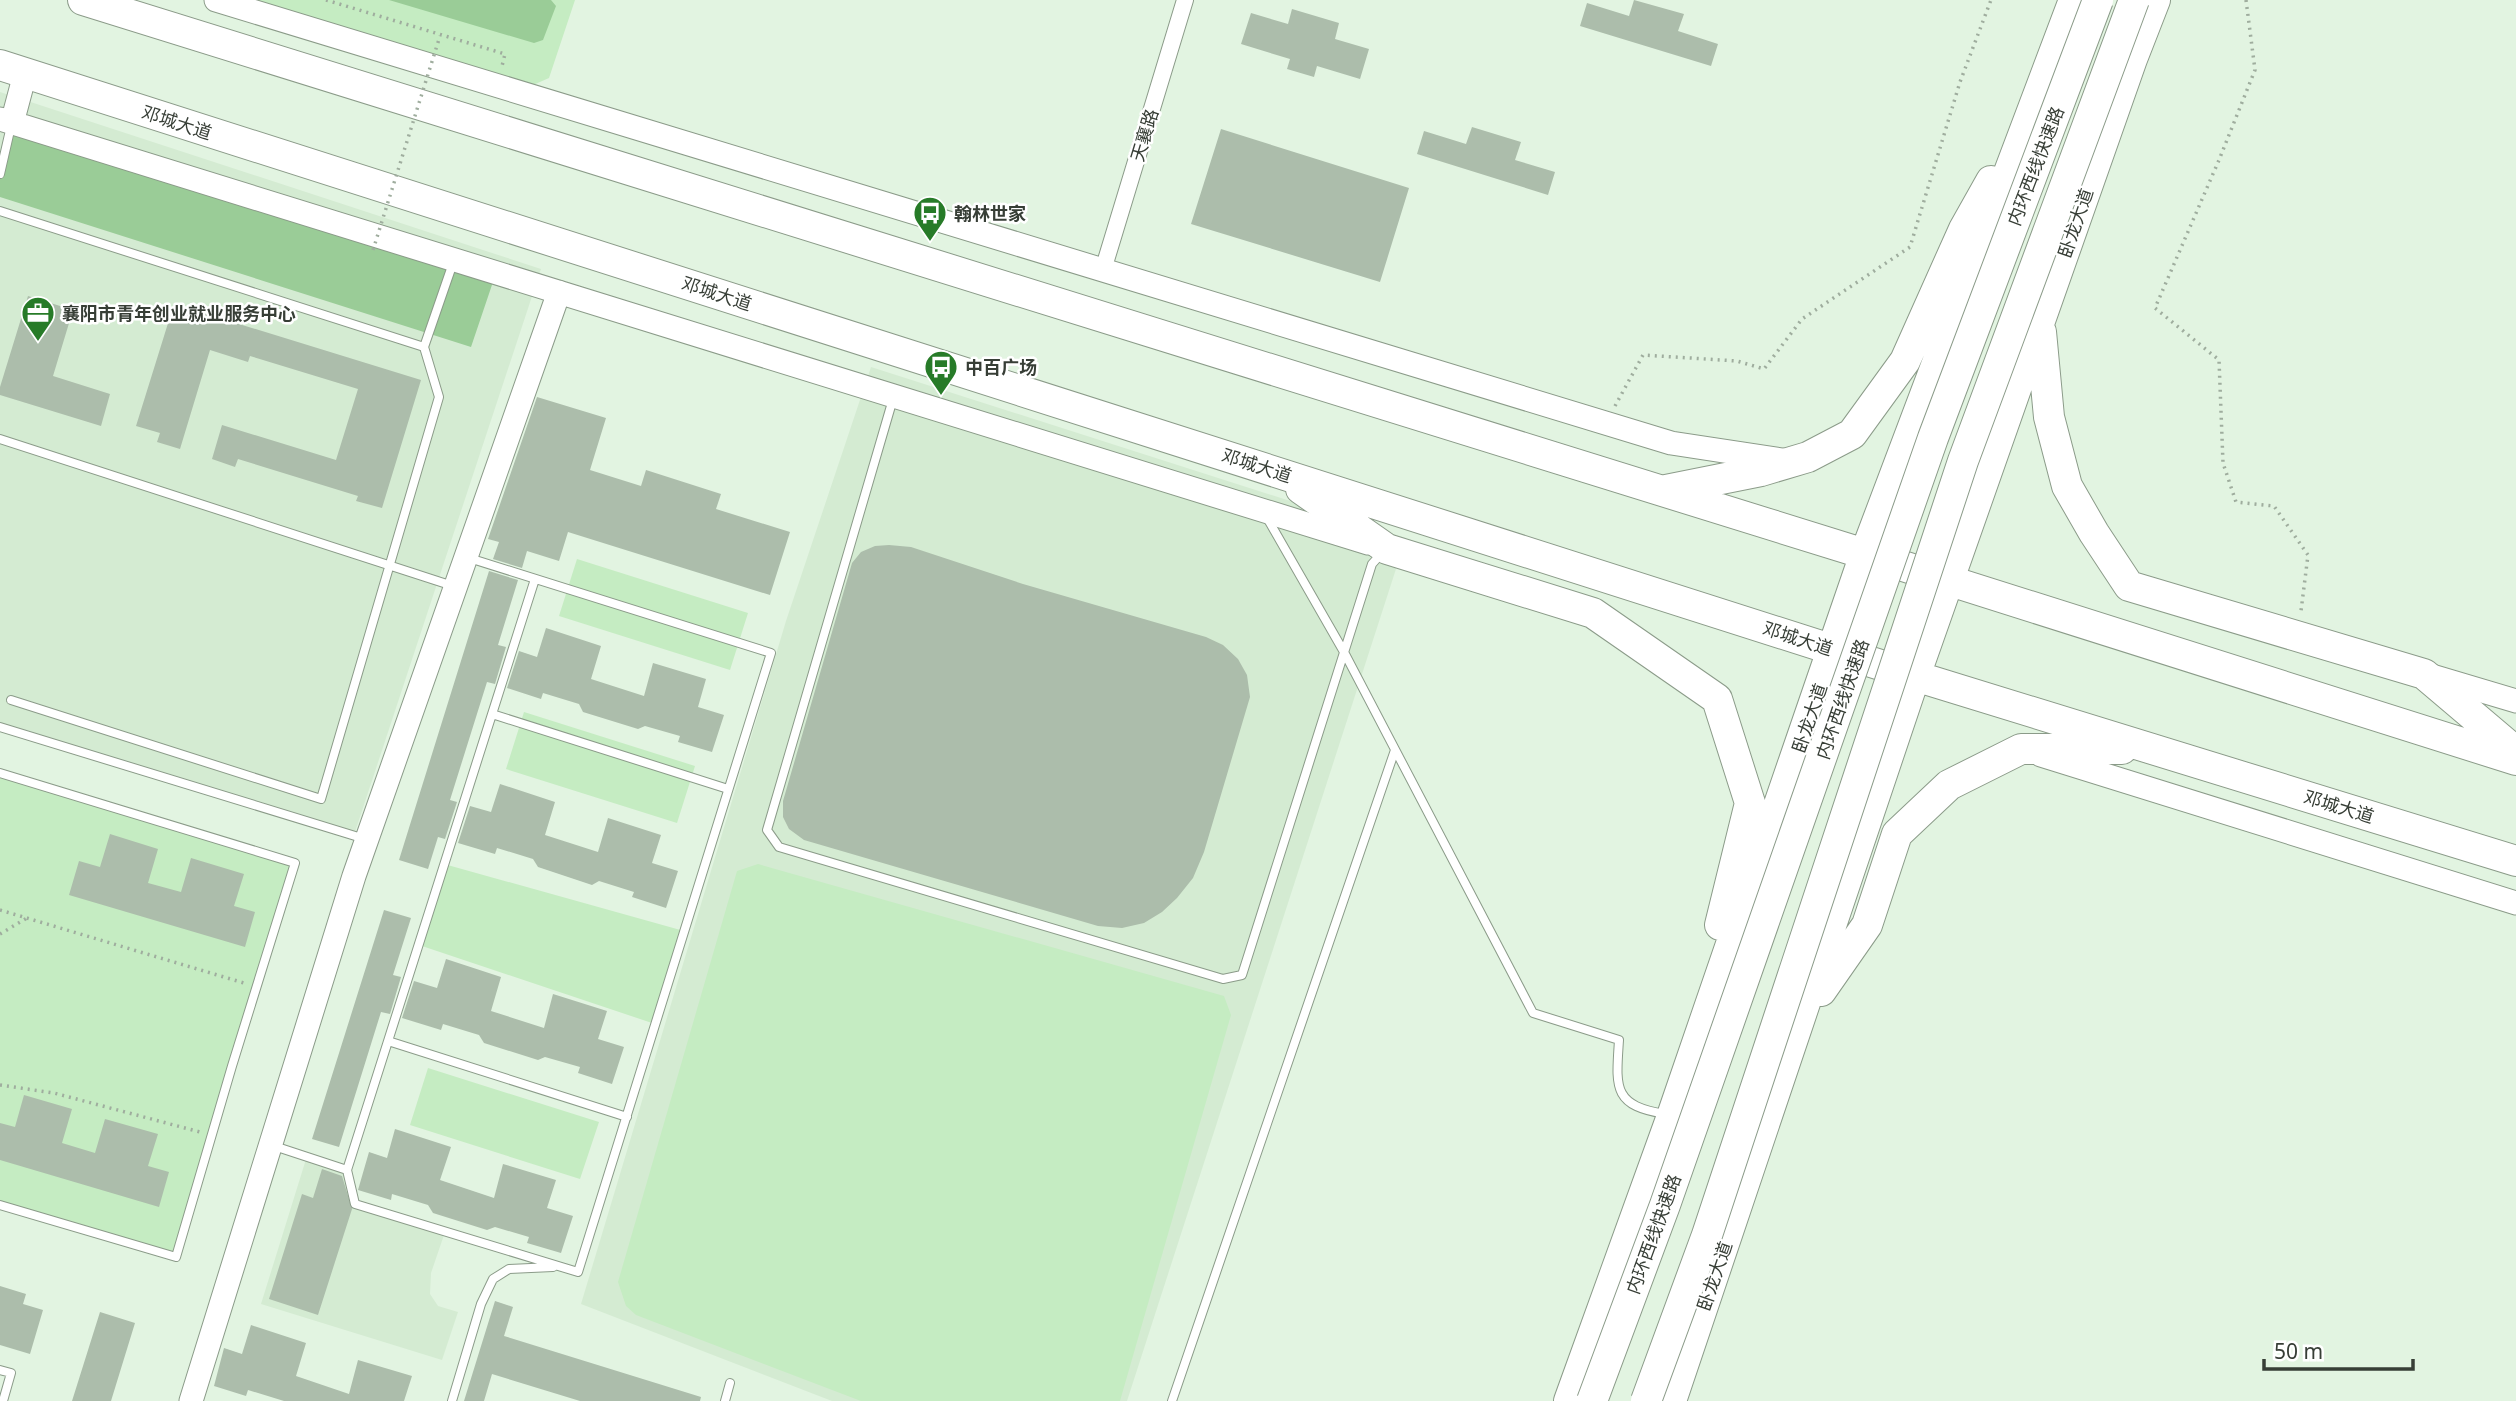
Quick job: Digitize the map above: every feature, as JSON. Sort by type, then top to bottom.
[{"type":"highway","points":[[83,0],[1866,554],[2516,760]]},
{"type":"highway","points":[[1662,491],[1761,471],[1808,457],[1852,434],[1905,361],[1964,229],[2036,104],[2062,0]]},
{"type":"highway","name":"卧龙大道","points":[[1569,1401],[1672,1116],[1866,554],[2074,0]]},
{"type":"highway","name":"内环西线快速路","points":[[1592,1401],[1665,1205],[1933,438],[2098,0]]},
{"type":"highway","name":"内环西线快速路","points":[[1646,1401],[1707,1235],[1963,461],[2134,0]]},
{"type":"highway","name":"卧龙大道","points":[[1671,1401],[1915,676],[2155,0]]},
{"type":"highway","points":[[2111,118],[2170,0]]},
{"type":"highway","name":"邓城大道","points":[[13,70],[1915,676],[2516,861]]},
{"type":"highway","points":[[2040,321],[2049,417],[2067,486],[2129,586],[2424,674],[2516,752]]},
{"type":"highway","points":[[1276,471],[1387,549],[1593,613],[1717,699],[1750,803],[1672,1116]]},
{"type":"highway","points":[[1801,1020],[1867,925],[1897,834],[1949,785],[2021,749],[2152,748]]},
{"type":"highway","points":[[1680,1401],[1714,1303],[1757,1149]]},
{"type":"highway","points":[[1561,1401],[1594,1306],[1640,1207]]},
{"type":"street","points":[[216,0],[1671,443],[1792,461]]},
{"type":"street","name":"天襄路","points":[[1103,270],[1185,0]]},
{"type":"street","points":[[13,70],[6,121],[1387,549]]},
{"type":"street","points":[[191,1401],[367,839],[559,292]]},
{"type":"street","points":[[2424,674],[2516,701]]},
{"type":"street","points":[[2021,749],[2516,903]]},
{"type":"lane","points":[[0,174],[6,121]]},
{"type":"lane","points":[[0,211],[424,347]]},
{"type":"lane","points":[[11,700],[321,799],[439,397],[424,347],[454,260]]},
{"type":"lane","points":[[894,396],[767,830],[779,847],[1223,979],[1242,975],[1372,564],[1387,549]]},
{"type":"lane","points":[[0,439],[456,587]]},
{"type":"lane","points":[[1262,510],[1344,652],[1533,1013],[1619,1040],[1616,1083],[1625,1099],[1646,1111],[1672,1116]]},
{"type":"lane","points":[[466,557],[536,579],[771,653],[578,1272],[355,1204],[347,1170],[536,579]]},
{"type":"lane","points":[[492,714],[728,789]]},
{"type":"lane","points":[[0,727],[367,839]]},
{"type":"lane","points":[[1172,1401],[1395,750]]},
{"type":"lane","points":[[0,774],[295,863],[176,1257],[0,1205]]},
{"type":"lane","points":[[388,1041],[626,1117]]},
{"type":"lane","points":[[270,1144],[347,1170]]},
{"type":"lane","points":[[452,1401],[481,1304],[493,1279],[509,1269],[559,1266]]},
{"type":"lane","points":[[0,1370],[11,1373],[3,1401]]},
{"type":"lane","points":[[725,1401],[730,1383]]},
{"type":"path","points":[[326,0],[505,54]]},
{"type":"path","points":[[1605,423],[1643,355],[1737,361],[1764,369],[1802,318],[1910,247],[1960,82],[1991,0]]},
{"type":"path","points":[[2246,0],[2255,70],[2155,307],[2219,360],[2223,463],[2236,502],[2274,506],[2308,555],[2297,637]]},
{"type":"path","points":[[373,250],[440,36]]},
{"type":"path","points":[[0,910],[257,987]]},
{"type":"path","points":[[0,933],[27,918]]},
{"type":"path","points":[[0,1085],[54,1093],[212,1135]]},
{"type":"shaded area","points":[[0,92],[541,269],[354,835],[0,727]]},
{"type":"shaded area","name":"中百广场","points":[[871,367],[1406,538],[1127,1401],[832,1401],[581,1304],[786,621]]},
{"type":"shaded area","points":[[307,1156],[347,1170],[355,1204],[445,1232],[431,1273],[430,1294],[438,1306],[458,1312],[442,1360],[261,1304]]},
{"type":"green space","points":[[252,0],[575,0],[549,78],[533,85]]},
{"type":"green space","points":[[389,0],[551,0],[556,6],[543,40],[534,43]]},
{"type":"green space","points":[[12,123],[496,273],[471,347],[0,197],[0,174]]},
{"type":"green space","points":[[577,559],[748,613],[730,670],[559,616]]},
{"type":"green space","points":[[524,712],[695,766],[677,823],[506,769]]},
{"type":"green space","points":[[0,773],[295,863],[176,1257],[0,1205]]},
{"type":"green space","points":[[444,864],[684,931],[655,1024],[419,945]]},
{"type":"green space","points":[[758,864],[1224,996],[1231,1015],[1120,1401],[861,1401],[636,1315],[626,1306],[618,1282],[737,871]]},
{"type":"green space","points":[[428,1068],[599,1122],[580,1179],[410,1125]]},
{"type":"building","points":[[1634,0],[1684,14],[1678,31],[1718,44],[1711,66],[1580,26],[1587,3],[1629,16]]},
{"type":"building","points":[[1292,9],[1339,23],[1335,39],[1369,49],[1360,79],[1317,66],[1314,77],[1287,69],[1290,59],[1241,44],[1251,13],[1288,24]]},
{"type":"building","points":[[1472,127],[1521,142],[1515,160],[1555,172],[1548,195],[1417,154],[1424,131],[1466,144]]},
{"type":"building","points":[[1221,129],[1409,188],[1380,282],[1191,224]]},
{"type":"building","name":"襄阳市青年创业就业服务中心","points":[[28,296],[73,310],[53,376],[110,394],[101,426],[0,395],[0,387]]},
{"type":"building","points":[[174,304],[421,380],[382,508],[356,501],[358,496],[238,459],[235,467],[212,459],[222,425],[336,460],[358,389],[250,356],[248,362],[210,350],[180,449],[157,442],[160,433],[136,426]]},
{"type":"building","points":[[537,397],[606,418],[590,470],[641,486],[646,470],[721,494],[716,509],[790,532],[770,595],[568,532],[559,561],[527,551],[522,568],[493,559],[499,542],[488,539]]},
{"type":"building","points":[[875,546],[911,547],[1023,584],[1206,637],[1223,645],[1238,659],[1247,675],[1250,697],[1204,852],[1193,878],[1162,912],[1144,923],[1122,928],[1098,926],[804,840],[789,829],[783,817],[783,801],[852,563],[861,552]]},
{"type":"building","points":[[489,571],[518,580],[498,645],[506,647],[495,684],[487,682],[450,800],[457,802],[445,839],[438,837],[428,869],[399,860]]},
{"type":"building","points":[[546,628],[601,646],[591,679],[644,696],[653,663],[706,679],[698,707],[724,715],[712,752],[678,742],[680,736],[645,726],[638,729],[583,712],[579,704],[543,693],[541,699],[507,688],[519,651],[537,657]]},
{"type":"building","points":[[500,784],[555,802],[545,835],[598,852],[608,818],[661,835],[652,863],[678,871],[666,908],[632,897],[634,892],[599,881],[592,885],[538,867],[533,859],[497,848],[495,854],[458,843],[470,806],[491,812]]},
{"type":"building","points":[[110,834],[158,849],[148,883],[181,892],[191,858],[244,874],[234,906],[255,912],[245,947],[69,895],[79,861],[100,867]]},
{"type":"building","points":[[384,910],[411,918],[393,975],[401,977],[390,1014],[381,1012],[339,1147],[312,1139]]},
{"type":"building","points":[[446,959],[501,977],[491,1011],[544,1028],[553,994],[607,1011],[598,1039],[624,1047],[612,1084],[578,1073],[580,1067],[545,1057],[538,1060],[484,1043],[479,1035],[443,1024],[441,1030],[402,1018],[414,981],[437,988]]},
{"type":"building","points":[[24,1095],[72,1109],[62,1143],[95,1153],[105,1119],[158,1134],[148,1166],[169,1172],[159,1207],[0,1160],[0,1123],[15,1127]]},
{"type":"building","points":[[395,1129],[451,1147],[440,1180],[494,1198],[503,1164],[556,1180],[547,1208],[573,1216],[561,1253],[527,1243],[529,1237],[495,1227],[487,1230],[433,1213],[428,1205],[392,1194],[391,1200],[358,1190],[369,1152],[387,1158]]},
{"type":"building","points":[[322,1169],[342,1176],[352,1209],[318,1315],[269,1299],[302,1194],[313,1198]]},
{"type":"building","points":[[0,1286],[26,1294],[23,1304],[43,1310],[30,1354],[0,1345]]},
{"type":"building","points":[[495,1301],[513,1307],[504,1336],[701,1397],[700,1401],[580,1401],[492,1374],[484,1401],[464,1401]]},
{"type":"building","points":[[100,1312],[135,1323],[111,1401],[72,1401]]},
{"type":"building","points":[[251,1325],[306,1343],[296,1376],[349,1394],[358,1360],[412,1376],[404,1401],[284,1401],[248,1390],[246,1396],[214,1386],[224,1348],[242,1354]]},
{"type":"place","name":"翰林世家","points":[[930,243]]},
{"type":"place","name":"襄阳市青年创业就业服务中心","points":[[38,343]]},
{"type":"place","name":"中百广场","points":[[941,397]]}]
